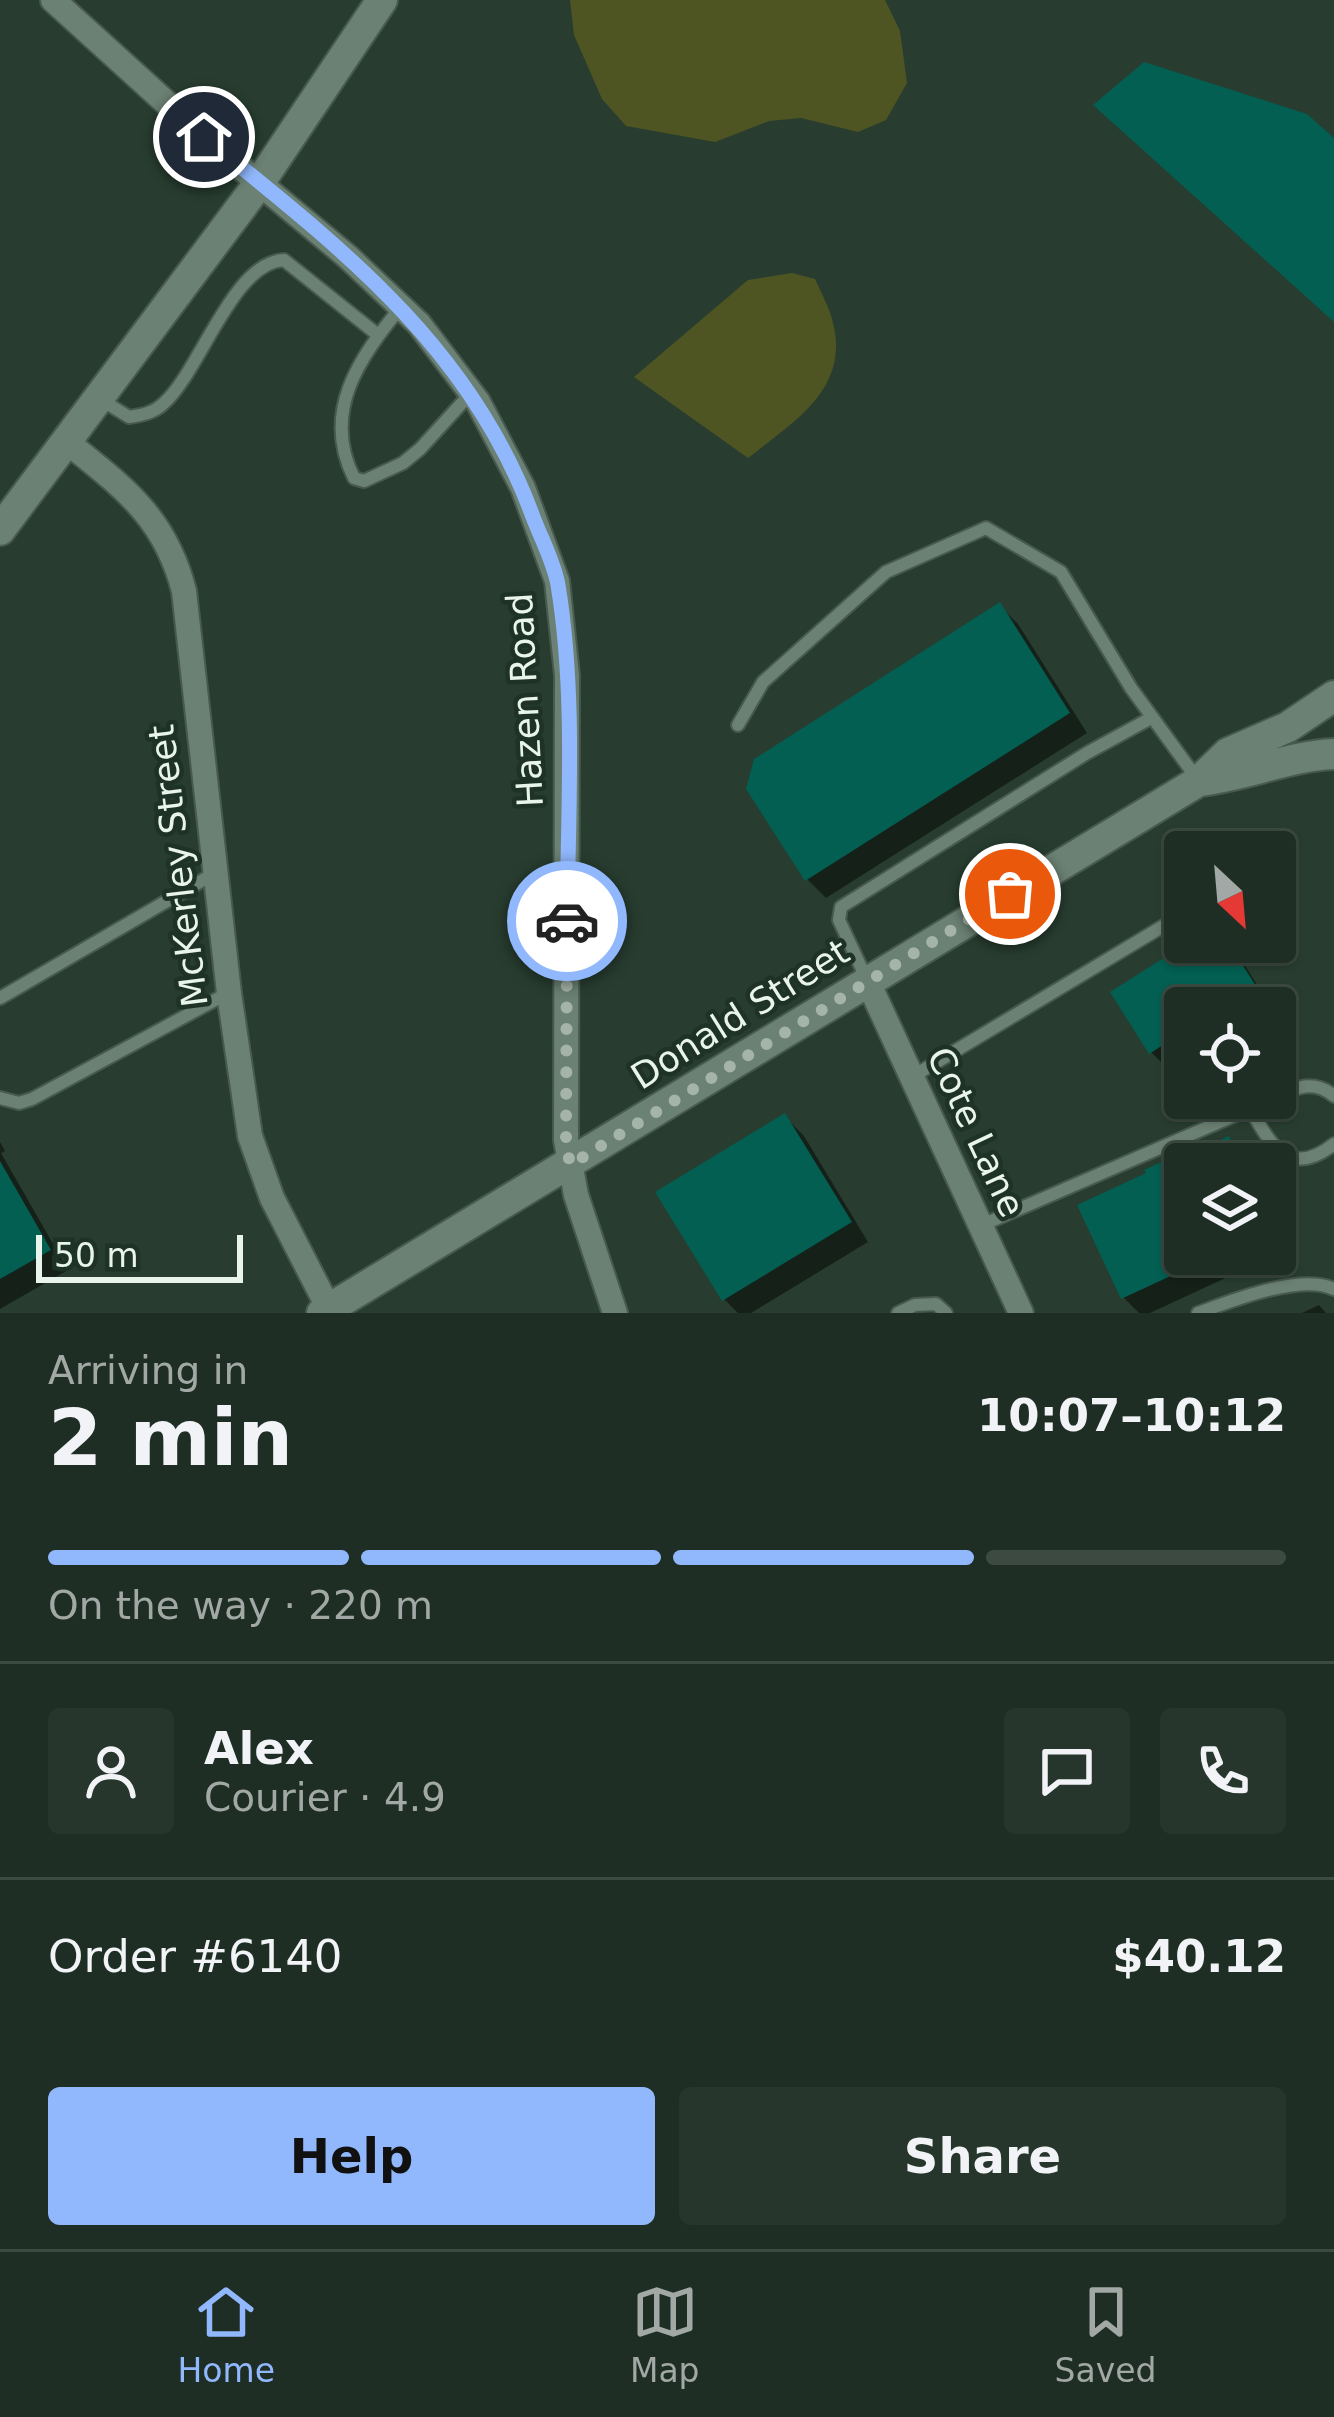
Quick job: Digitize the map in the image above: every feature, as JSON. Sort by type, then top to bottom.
[{"type":"street","name":"Hazen Road","points":[[53,0],[419,324],[471,393],[523,488],[557,581],[567,675],[570,1165],[615,1313]]},
{"type":"street","points":[[0,530],[260,182],[382,0]]},
{"type":"street","name":"McKerley Street","points":[[67,442],[146,509],[177,561],[250,1136],[272,1198],[326,1311]]},
{"type":"street","name":"Donald Street","points":[[326,1311],[1199,781],[1228,754],[1288,727],[1334,695]]},
{"type":"street","name":"Donald Street","points":[[1199,781],[1239,777],[1284,762],[1334,754]]},
{"type":"street","name":"Cote Lane","points":[[868,982],[1021,1313]]},
{"type":"lane","points":[[100,399],[129,417],[163,405],[212,330],[268,260],[284,260],[378,335]]},
{"type":"lane","points":[[400,308],[352,374],[343,398],[344,457],[354,478],[364,481],[403,463],[471,393]]},
{"type":"lane","points":[[738,725],[763,682],[886,572],[986,528],[1060,572],[1151,718],[1199,781]]},
{"type":"lane","points":[[868,982],[839,920],[842,908],[1151,718]]},
{"type":"lane","points":[[0,998],[215,873]]},
{"type":"lane","points":[[910,1078],[1164,926]]},
{"type":"lane","points":[[0,1097],[20,1103],[32,1099],[229,993]]},
{"type":"lane","points":[[1296,1089],[1323,1086],[1334,1096]]},
{"type":"lane","points":[[981,1226],[1230,1119]]},
{"type":"lane","points":[[1257,1119],[1277,1149],[1294,1160],[1311,1160],[1334,1144]]},
{"type":"lane","points":[[1198,1313],[1250,1294],[1322,1284],[1334,1289]]},
{"type":"lane","points":[[898,1313],[915,1305],[936,1304],[946,1313]]},
{"type":"green space","points":[[570,0],[885,0],[900,31],[907,83],[886,120],[858,132],[801,118],[769,121],[715,142],[626,126],[602,99],[574,35]]},
{"type":"green space","points":[[792,273],[815,279],[828,306],[836,347],[833,367],[825,386],[799,418],[748,458],[634,377],[748,280]]},
{"type":"building","points":[[1144,62],[1307,114],[1334,138],[1334,322],[1093,105]]},
{"type":"building","points":[[1000,602],[1070,713],[805,881],[746,789],[754,759]]},
{"type":"building","points":[[1164,958],[1164,963],[1241,963],[1256,986],[1164,987],[1164,1044],[1149,1054],[1110,992]]},
{"type":"building","points":[[785,1113],[852,1222],[722,1301],[655,1192]]},
{"type":"building","points":[[0,1161],[51,1250],[0,1279]]},
{"type":"building","points":[[1164,1161],[1164,1275],[1173,1275],[1121,1299],[1077,1205],[1146,1173],[1144,1170]]},
{"type":"way so far","points":[[567,921],[566,1140],[570,1165],[1010,894]]},
{"type":"route","points":[[204,137],[348,257],[419,324],[478,402],[523,488],[557,581],[567,675],[567,921]]}]
